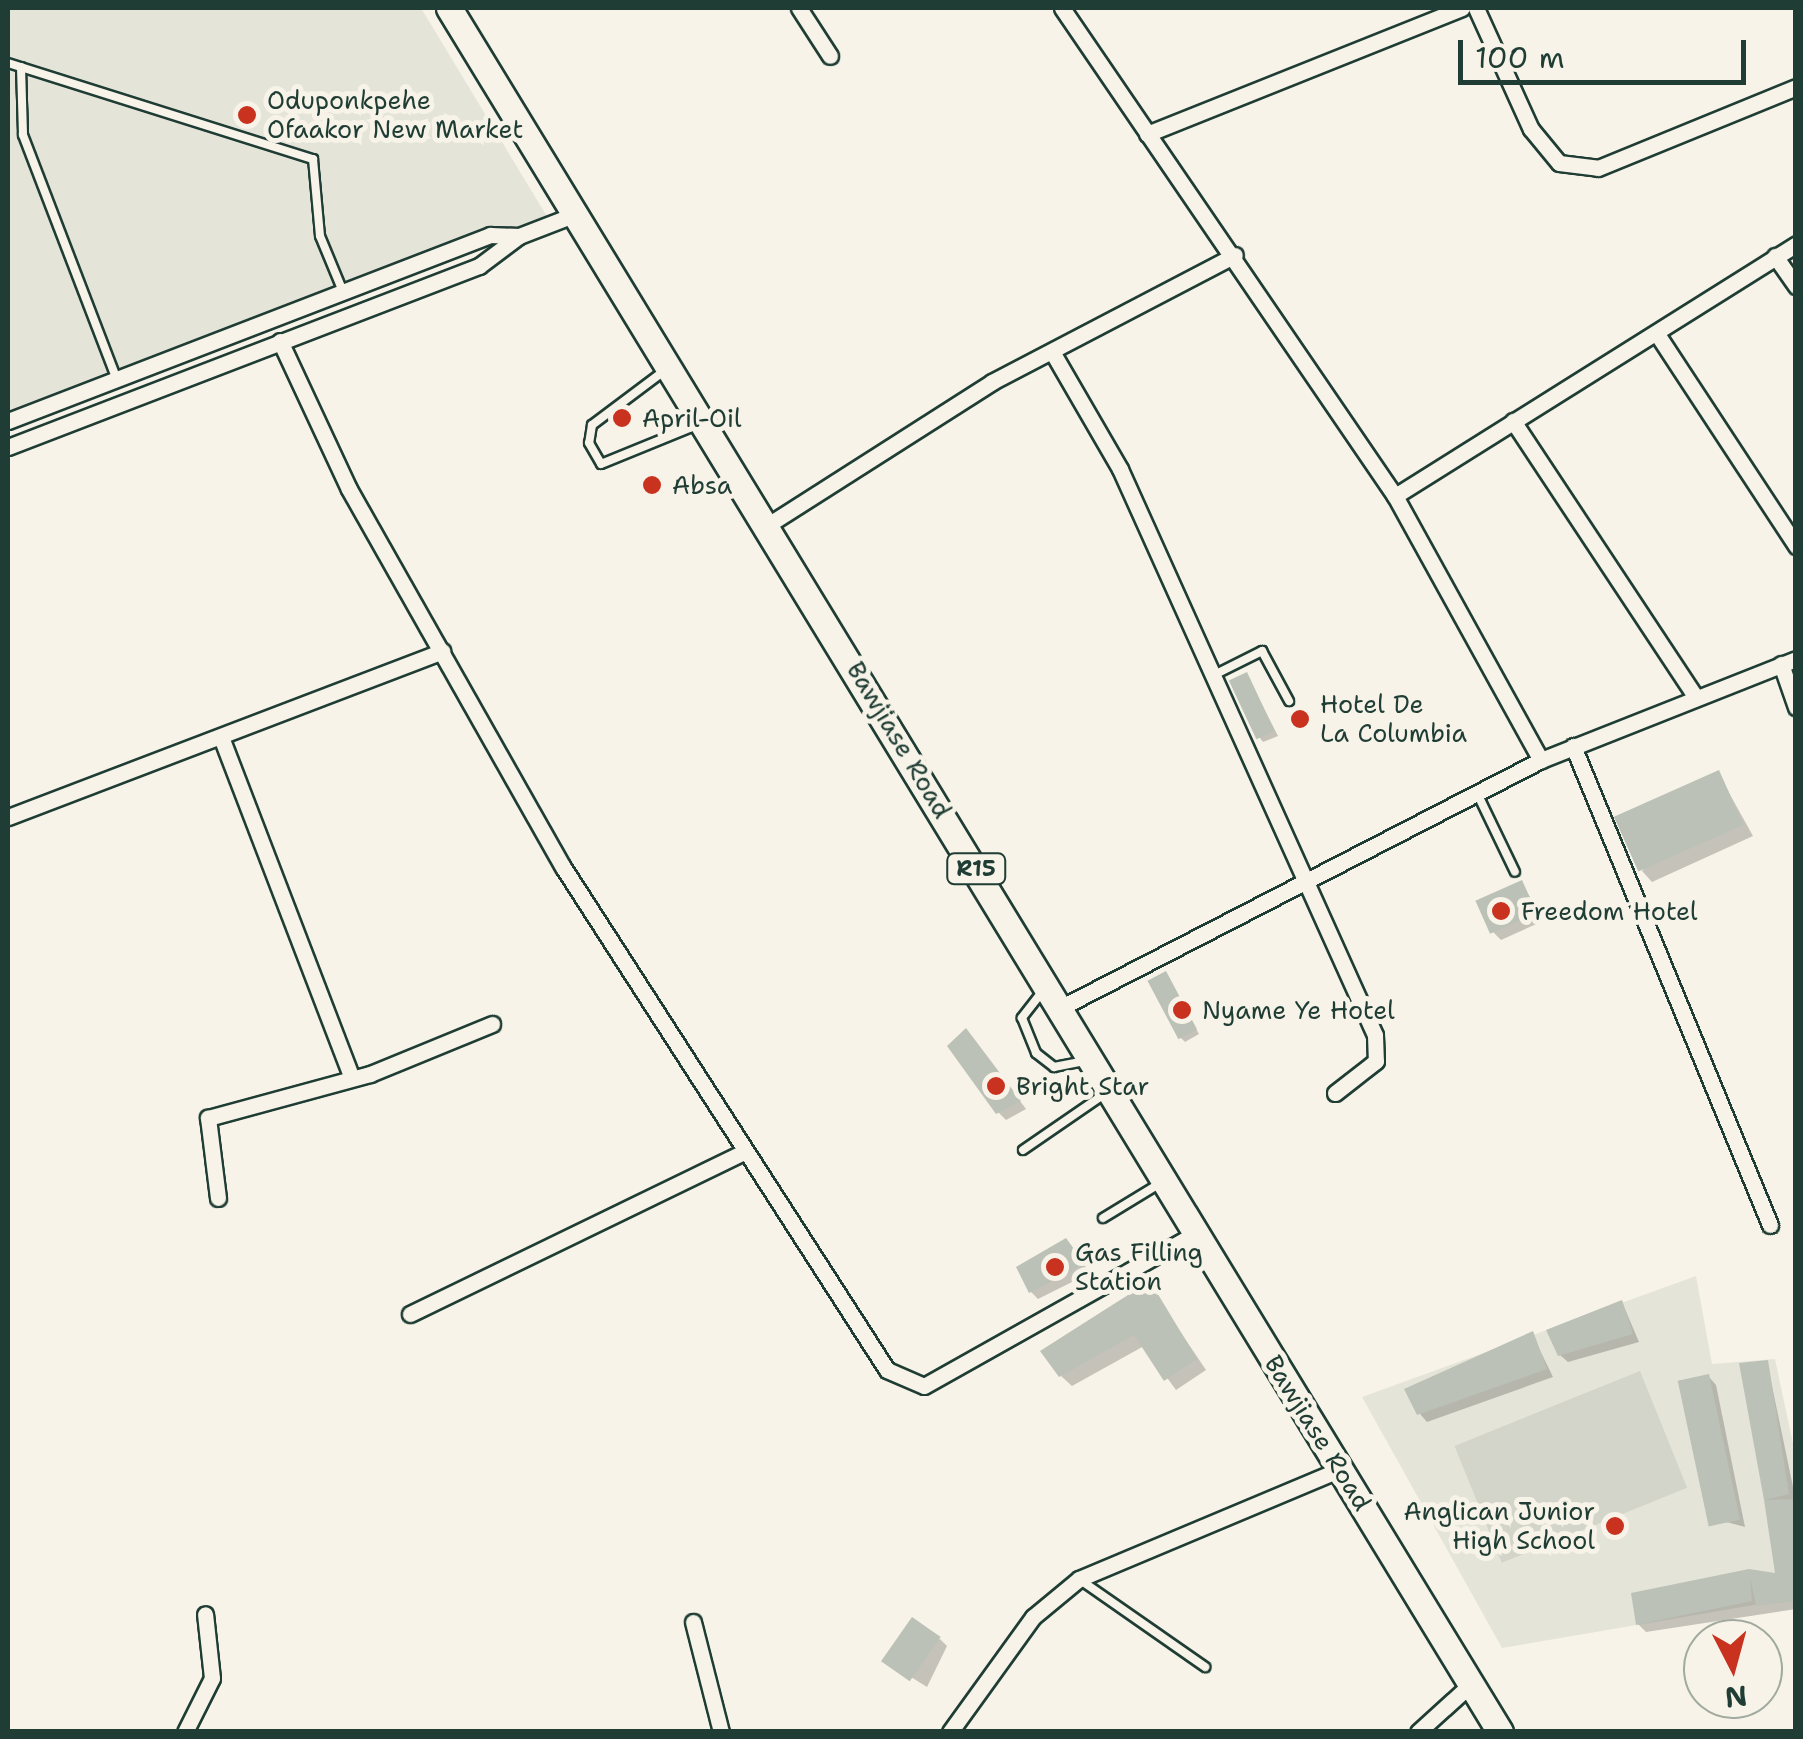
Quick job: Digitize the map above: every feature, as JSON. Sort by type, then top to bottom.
[{"type":"main road","name":"Bawjiase Road","points":[[449,8],[674,364],[1194,1234],[1500,1732]]},
{"type":"street","points":[[799,8],[830,56]]},
{"type":"street","points":[[1062,8],[1236,255],[1395,496],[1542,760]]},
{"type":"street","points":[[1148,134],[1462,8]]},
{"type":"street","points":[[1476,8],[1531,129],[1559,163],[1598,168],[1796,87]]},
{"type":"street","points":[[8,447],[490,261],[519,236],[576,214]]},
{"type":"street","points":[[8,419],[344,294],[490,235],[519,236]]},
{"type":"street","points":[[1395,496],[1796,244]]},
{"type":"street","points":[[770,523],[992,382],[1054,356],[1236,255]]},
{"type":"street","points":[[1774,256],[1796,286]]},
{"type":"street","points":[[1657,334],[1796,546]]},
{"type":"street","points":[[280,341],[349,489],[563,868],[888,1370],[914,1387],[1194,1234]]},
{"type":"street","points":[[1054,356],[1120,468],[1308,882],[1377,1049],[1376,1061],[1335,1093]]},
{"type":"street","points":[[1513,421],[1696,697]]},
{"type":"street","points":[[8,817],[442,651]]},
{"type":"street","points":[[1052,998],[1308,882],[1542,760],[1788,661],[1796,706]]},
{"type":"street","points":[[221,737],[351,1075]]},
{"type":"street","points":[[1574,746],[1770,1225]]},
{"type":"street","points":[[218,1198],[208,1118],[351,1075],[492,1024]]},
{"type":"street","points":[[410,1314],[744,1152]]},
{"type":"street","points":[[950,1732],[1033,1618],[1079,1579],[1341,1469]]},
{"type":"street","points":[[185,1732],[212,1678],[205,1614]]},
{"type":"street","points":[[692,1622],[721,1732]]},
{"type":"street","points":[[1418,1732],[1472,1684]]},
{"type":"lane","points":[[8,62],[313,159],[320,236],[344,294]]},
{"type":"lane","points":[[20,66],[23,135],[116,377]]},
{"type":"lane","points":[[674,364],[592,424],[589,444],[601,464],[708,420]]},
{"type":"lane","points":[[1212,676],[1262,651],[1289,701]]},
{"type":"lane","points":[[1477,792],[1514,872]]},
{"type":"lane","points":[[1052,998],[1022,1018],[1036,1053],[1054,1067],[1089,1060]]},
{"type":"lane","points":[[1023,1150],[1108,1091]]},
{"type":"lane","points":[[1103,1218],[1163,1181]]},
{"type":"lane","points":[[1079,1579],[1205,1667]]},
{"type":"shaded area","name":"Oduponkpehe Ofaakor New Market","points":[[8,8],[421,8],[551,223],[8,432]]},
{"type":"shaded area","name":"Anglican Junior High School","points":[[1696,1276],[1712,1364],[1775,1359],[1795,1453],[1795,1598],[1502,1648],[1362,1397]]},
{"type":"shaded area","points":[[1640,1371],[1687,1488],[1502,1563],[1455,1446]]},
{"type":"building","points":[[1247,672],[1274,731],[1256,739],[1229,680]]},
{"type":"building","points":[[1719,770],[1743,825],[1638,872],[1614,817]]},
{"type":"building","points":[[1522,880],[1537,913],[1490,934],[1475,901]]},
{"type":"building","points":[[1166,971],[1197,1029],[1178,1039],[1147,981]]},
{"type":"building","points":[[966,1028],[1021,1101],[996,1114],[947,1046]]},
{"type":"building","points":[[1066,1238],[1085,1264],[1029,1293],[1016,1267]]},
{"type":"building","points":[[1150,1281],[1197,1359],[1164,1381],[1134,1335],[1059,1377],[1040,1351]]},
{"type":"building","points":[[1622,1300],[1633,1334],[1558,1356],[1546,1330]]},
{"type":"building","points":[[1533,1331],[1547,1369],[1417,1415],[1404,1389]]},
{"type":"building","points":[[1768,1360],[1789,1494],[1764,1500],[1739,1363]]},
{"type":"building","points":[[1709,1374],[1740,1520],[1709,1526],[1678,1381]]},
{"type":"building","points":[[1796,1499],[1796,1601],[1756,1606],[1750,1576],[1752,1601],[1636,1625],[1631,1593],[1749,1569],[1775,1573],[1764,1500]]},
{"type":"building","points":[[912,1617],[941,1637],[910,1681],[881,1661]]},
{"type":"place","name":"Oduponkpehe Ofaakor New Market","points":[[247,115]]},
{"type":"place","name":"April-Oil","points":[[622,418]]},
{"type":"place","name":"Absa","points":[[652,485]]},
{"type":"place","name":"Hotel De La Columbia","points":[[1300,719]]},
{"type":"place","name":"Freedom Hotel","points":[[1501,911]]},
{"type":"place","name":"Nyame Ye Hotel","points":[[1182,1010]]},
{"type":"place","name":"Bright Star","points":[[996,1086]]},
{"type":"place","name":"Gas Filling Station","points":[[1055,1267]]},
{"type":"place","name":"Anglican Junior High School","points":[[1615,1526]]}]
